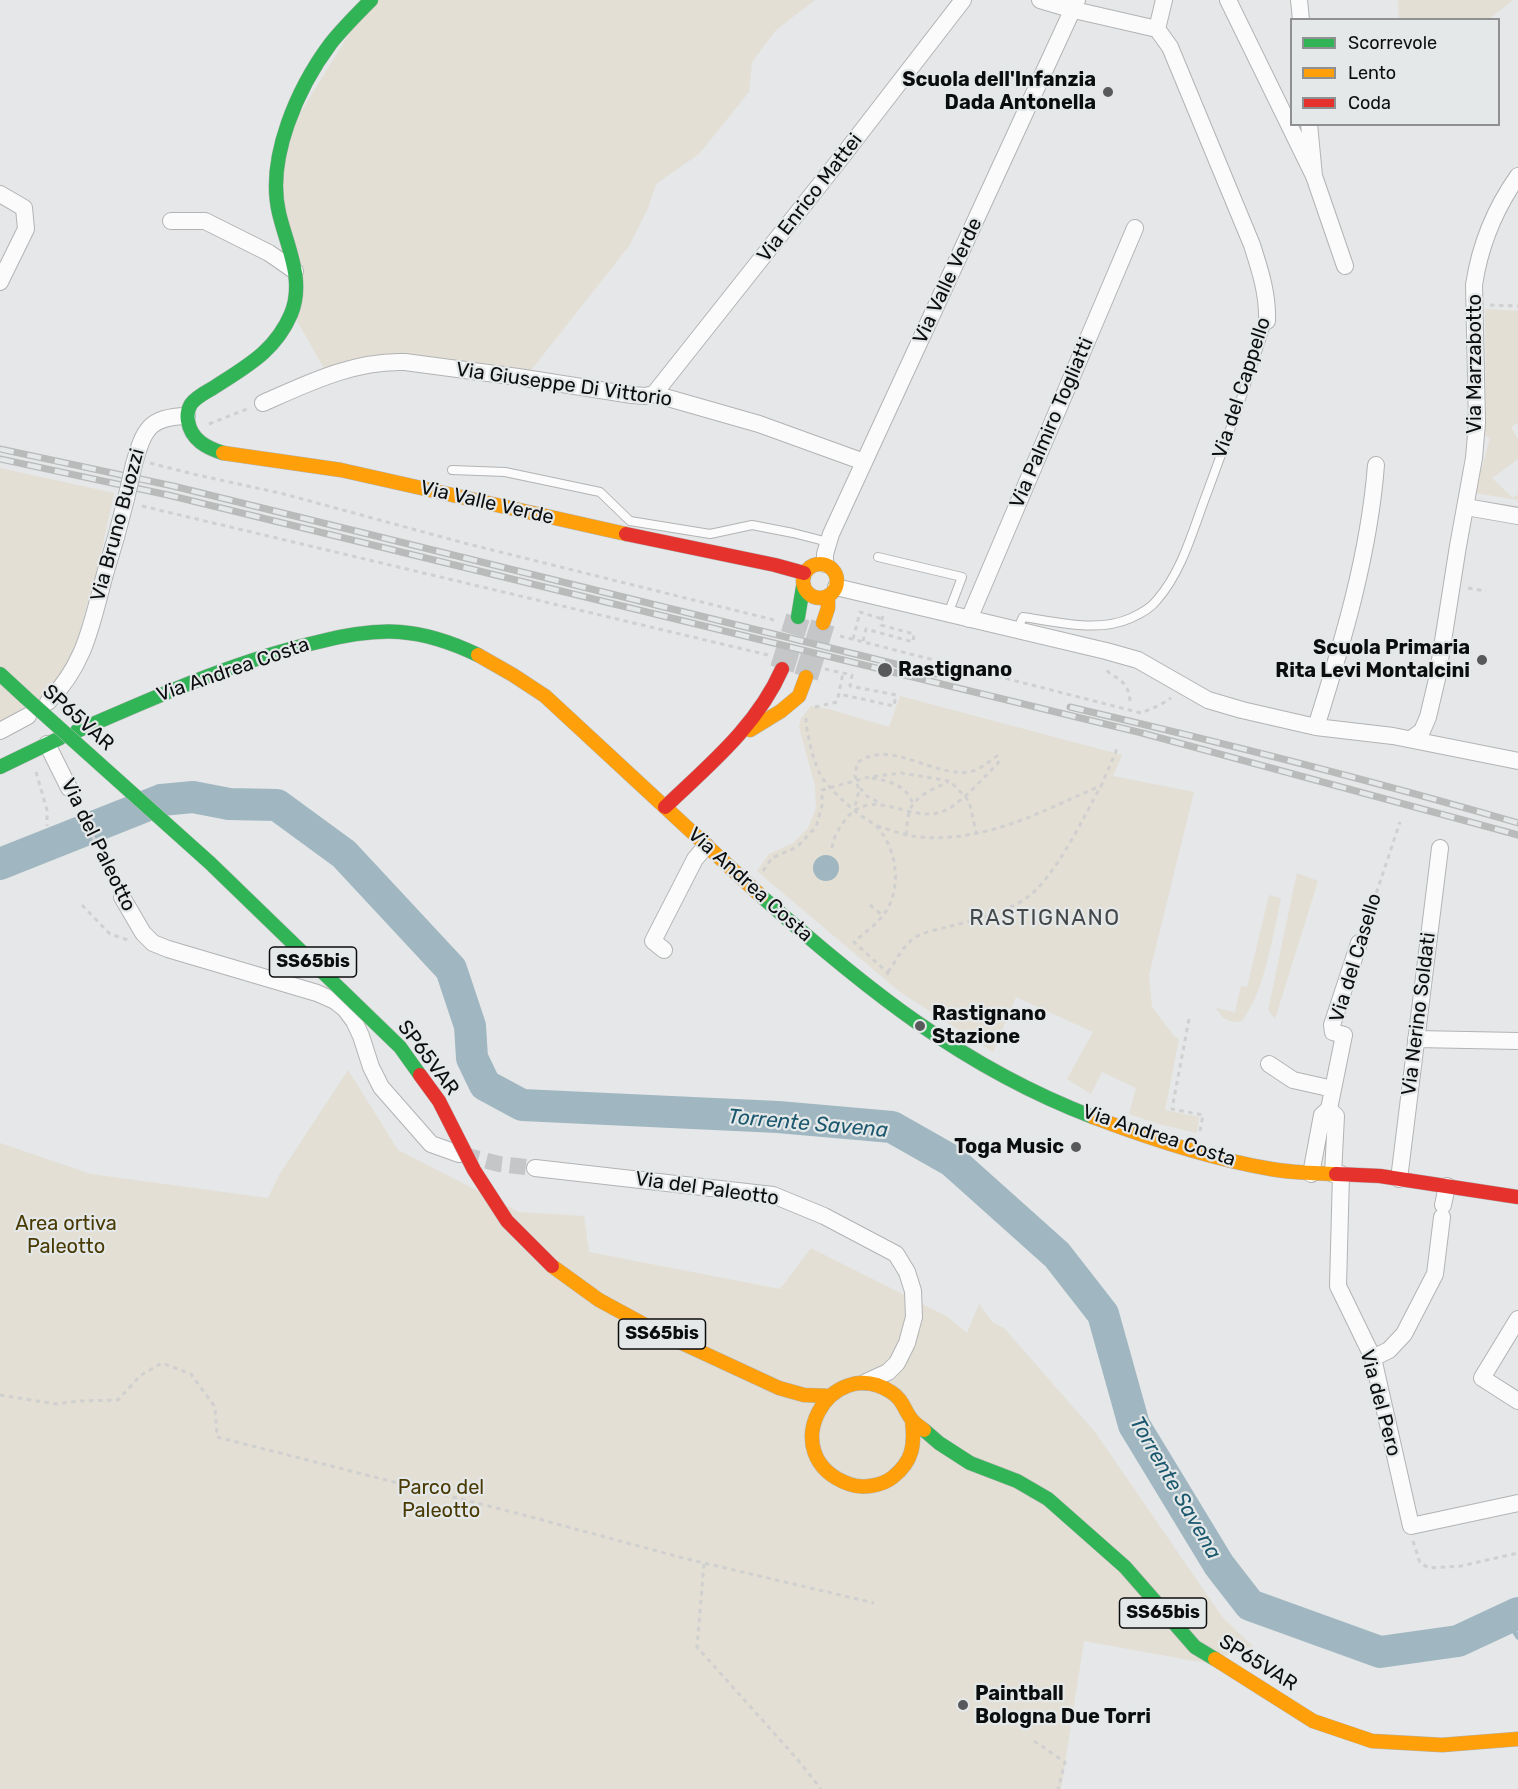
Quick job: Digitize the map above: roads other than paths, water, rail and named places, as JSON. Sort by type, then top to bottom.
[{"type":"main road","points":[[189,423],[191,404],[265,352],[287,324],[297,288],[295,271],[276,200],[276,183],[278,164],[288,124],[311,75],[329,45],[371,0]]},
{"type":"main road","name":"Via Valle Verde","points":[[189,423],[196,438],[202,444],[222,453],[341,470],[580,525],[775,565],[804,580],[807,592],[816,598],[832,592]]},
{"type":"main road","points":[[792,620],[807,569],[815,564],[825,564],[834,571],[836,576],[828,609],[827,628]]},
{"type":"main road","name":"Via Andrea Costa","points":[[76,731],[240,663],[313,642],[384,631],[409,632],[458,645],[485,657],[545,696],[812,941],[874,993],[920,1026],[986,1067],[1082,1112],[1141,1134],[1256,1167],[1311,1174],[1366,1174],[1518,1197]]},
{"type":"main road","points":[[665,807],[735,739],[763,706],[777,684],[782,669]]},
{"type":"main road","name":"SP65VAR","points":[[0,674],[210,863],[400,1047],[439,1101],[474,1170],[507,1221],[552,1266],[599,1300],[658,1332],[779,1388]]},
{"type":"main road","points":[[735,739],[781,711],[798,696],[806,677]]},
{"type":"main road","points":[[0,768],[53,741]]},
{"type":"main road","points":[[902,1470],[911,1455],[914,1438],[912,1420],[904,1404],[891,1392],[875,1385],[849,1386],[830,1395],[815,1418],[812,1436],[815,1453],[824,1468],[837,1480],[854,1486],[871,1486],[888,1481],[902,1470],[922,1462]]},
{"type":"main road","name":"SS65bis","points":[[779,1388],[798,1394],[830,1395]]},
{"type":"main road","name":"SS65bis","points":[[779,1388],[801,1413],[812,1436]]},
{"type":"main road","name":"SS65bis","points":[[912,1420],[939,1443],[970,1463]]},
{"type":"main road","name":"SS65bis","points":[[938,1461],[970,1463]]},
{"type":"main road","name":"SP65VAR","points":[[970,1463],[1017,1481],[1048,1499],[1125,1568],[1196,1647],[1313,1721],[1372,1741],[1442,1745],[1518,1739]]},
{"type":"street","name":"Via Enrico Mattei","points":[[654,394],[842,158],[963,0]]},
{"type":"street","points":[[1040,0],[1075,5],[1157,29],[1164,0]]},
{"type":"street","points":[[1228,0],[1314,176],[1345,266]]},
{"type":"street","points":[[1299,0],[1301,18]]},
{"type":"street","name":"Via Valle Verde","points":[[825,564],[828,542],[1075,5]]},
{"type":"street","name":"Via del Cappello","points":[[1157,29],[1170,47],[1252,246],[1268,306],[1267,321]]},
{"type":"street","points":[[1309,126],[1314,176]]},
{"type":"street","name":"Via Marzabotto","points":[[1466,507],[1477,423],[1474,285],[1477,265],[1486,233],[1518,177]]},
{"type":"street","points":[[0,194],[24,208],[26,229],[0,282]]},
{"type":"street","points":[[171,221],[205,221],[269,253],[295,271]]},
{"type":"street","name":"Via Palmiro Togliatti","points":[[969,619],[1135,228]]},
{"type":"street","name":"Via Giuseppe Di Vittorio","points":[[263,403],[315,380],[362,365],[386,361],[405,362],[632,395],[654,394],[759,424],[864,462]]},
{"type":"street","name":"Via Bruno Buozzi","points":[[48,702],[73,672],[89,637],[143,436],[153,425],[167,417],[189,423]]},
{"type":"street","points":[[1316,727],[1355,594],[1367,540],[1376,465]]},
{"type":"street","points":[[1412,739],[1422,730],[1428,717],[1437,679],[1466,507],[1518,516]]},
{"type":"street","points":[[832,592],[948,614],[1111,652],[1138,660],[1208,700],[1316,727],[1375,729],[1412,739],[1518,760]]},
{"type":"street","points":[[0,731],[28,716]]},
{"type":"street","name":"Via del Paleotto","points":[[53,741],[69,788]]},
{"type":"street","points":[[664,950],[654,941],[695,859],[706,846]]},
{"type":"street","name":"Via Nerino Soldati","points":[[1399,1179],[1440,848]]},
{"type":"street","name":"Via del Paleotto","points":[[122,897],[143,933],[153,943],[317,993],[335,1001],[354,1021],[381,1087],[430,1144],[459,1154]]},
{"type":"street","name":"Via del Casello","points":[[1311,1174],[1322,1115],[1329,1109],[1344,1035],[1333,1032],[1332,1025],[1359,943]]},
{"type":"street","points":[[1416,1039],[1518,1041]]},
{"type":"street","points":[[1269,1064],[1293,1080],[1333,1089]]},
{"type":"street","name":"Via del Casello","points":[[1329,1109],[1336,1116],[1337,1174]]},
{"type":"street","name":"Via del Paleotto","points":[[535,1168],[773,1195],[824,1216],[896,1254],[907,1272],[913,1291],[914,1317],[907,1343],[897,1363],[898,1386],[904,1404]]},
{"type":"street","name":"Via del Pero","points":[[1337,1174],[1338,1286],[1373,1358],[1410,1526],[1518,1503]]},
{"type":"street","points":[[1373,1358],[1389,1350],[1404,1334],[1435,1274],[1447,1186]]},
{"type":"street","points":[[1518,1319],[1482,1378],[1518,1401]]},
{"type":"street","points":[[862,1384],[888,1372],[897,1363]]},
{"type":"lane","name":"Via del Cappello","points":[[1017,630],[1023,617],[1085,626],[1107,624],[1128,620],[1156,603],[1182,560],[1249,380],[1267,321]]},
{"type":"lane","points":[[452,470],[505,472],[600,492],[630,521],[710,534],[752,525],[828,542]]},
{"type":"lane","points":[[878,557],[962,577],[948,614]]},
{"type":"water","points":[[826,855],[835,859],[839,868],[835,877],[826,881],[817,877],[813,868],[817,859]]},
{"type":"waterway","name":"Torrente Savena","points":[[0,864],[161,800],[193,797],[229,804],[277,805],[344,854],[451,969],[470,1026],[472,1058],[485,1085],[522,1105],[778,1117],[892,1127],[952,1161],[1057,1255],[1103,1314],[1134,1425],[1219,1565],[1250,1605],[1380,1652],[1458,1641],[1518,1613]]},
{"type":"waterway","points":[[1506,1619],[1518,1637]]},
{"type":"tunnel","points":[[782,669],[798,617]]},
{"type":"tunnel","points":[[806,677],[823,623]]},
{"type":"tunnel","points":[[463,1155],[499,1164],[535,1168]]},
{"type":"railway","points":[[0,449],[173,486],[936,674]]},
{"type":"railway","points":[[0,459],[168,495],[1142,733],[1518,835]]},
{"type":"railway","points":[[1070,707],[1295,762],[1518,823]]},
{"type":"place","name":"Scuola dell'Infanzia Dada Antonella","points":[[1108,92]]},
{"type":"place","name":"Scuola Primaria Rita Levi Montalcini","points":[[1482,660]]},
{"type":"place","name":"Rastignano","points":[[885,670]]},
{"type":"place","name":"Rastignano Stazione","points":[[920,1026]]},
{"type":"place","name":"Toga Music","points":[[1076,1147]]},
{"type":"place","name":"Paintball Bologna Due Torri","points":[[963,1705]]},
{"type":"district","name":"RASTIGNANO","points":[[1045,919]]},
{"type":"park label","name":"Area ortiva Paleotto","points":[[66,1236]]},
{"type":"park label","name":"Parco del Paleotto","points":[[441,1500]]}]
